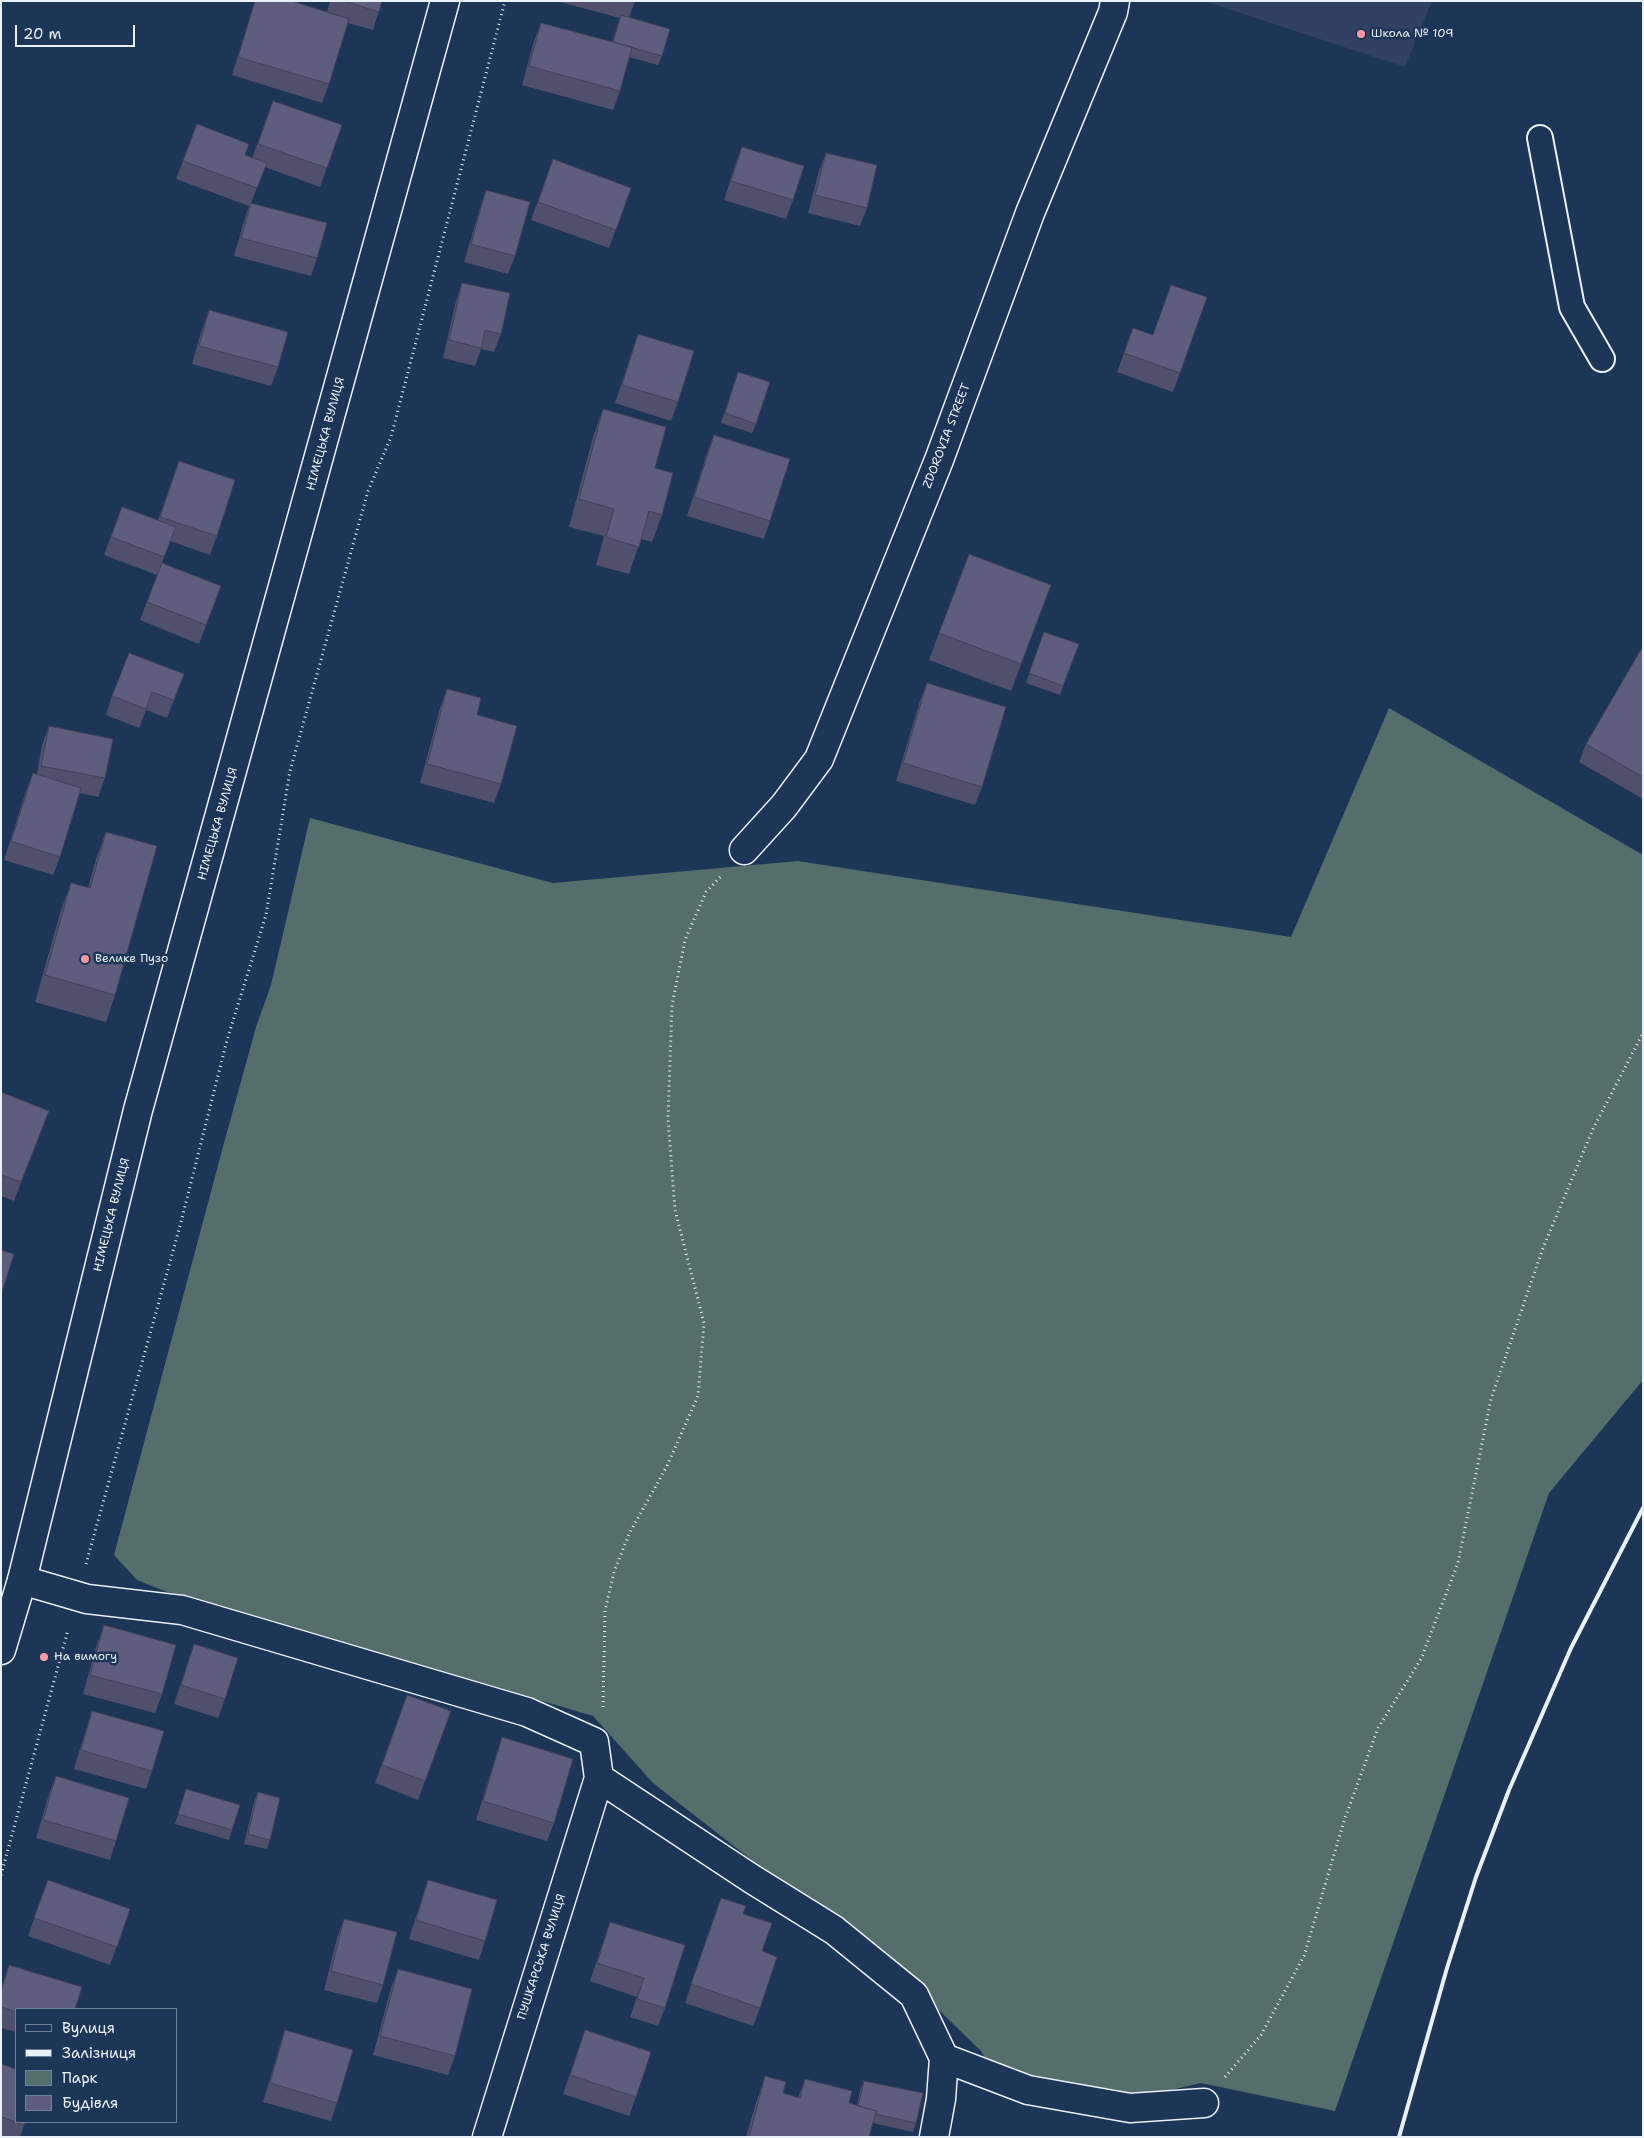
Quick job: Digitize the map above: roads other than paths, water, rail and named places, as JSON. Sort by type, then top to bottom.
[{"type":"street","name":"НІМЕЦЬКА ВУЛИЦЯ","points":[[1,1650],[22,1580],[138,1110],[444,1]]},
{"type":"street","name":"ZDOROVIA STREET","points":[[744,850],[784,806],[819,759],[939,460],[1030,214],[1114,12],[1115,1]]},
{"type":"street","points":[[22,1580],[78,1596],[182,1610],[527,1712],[594,1742],[599,1778],[752,1879],[834,1930],[914,1995],[944,2058],[941,2099],[934,2137]]},
{"type":"street","name":"ПУШКАРСЬКА ВУЛИЦЯ","points":[[487,2137],[599,1778]]},
{"type":"street","points":[[944,2058],[1028,2090],[1130,2108],[1204,2102]]},
{"type":"lane","points":[[1540,138],[1572,307],[1602,359]]},
{"type":"railway","points":[[1399,2137],[1447,1968],[1476,1877],[1509,1790],[1571,1648],[1643,1508]]},
{"type":"place","name":"Школа № 109","points":[[1361,34]]},
{"type":"place","name":"Велике Пузо","points":[[85,959]]},
{"type":"place","name":"На вимогу","points":[[44,1657]]}]
